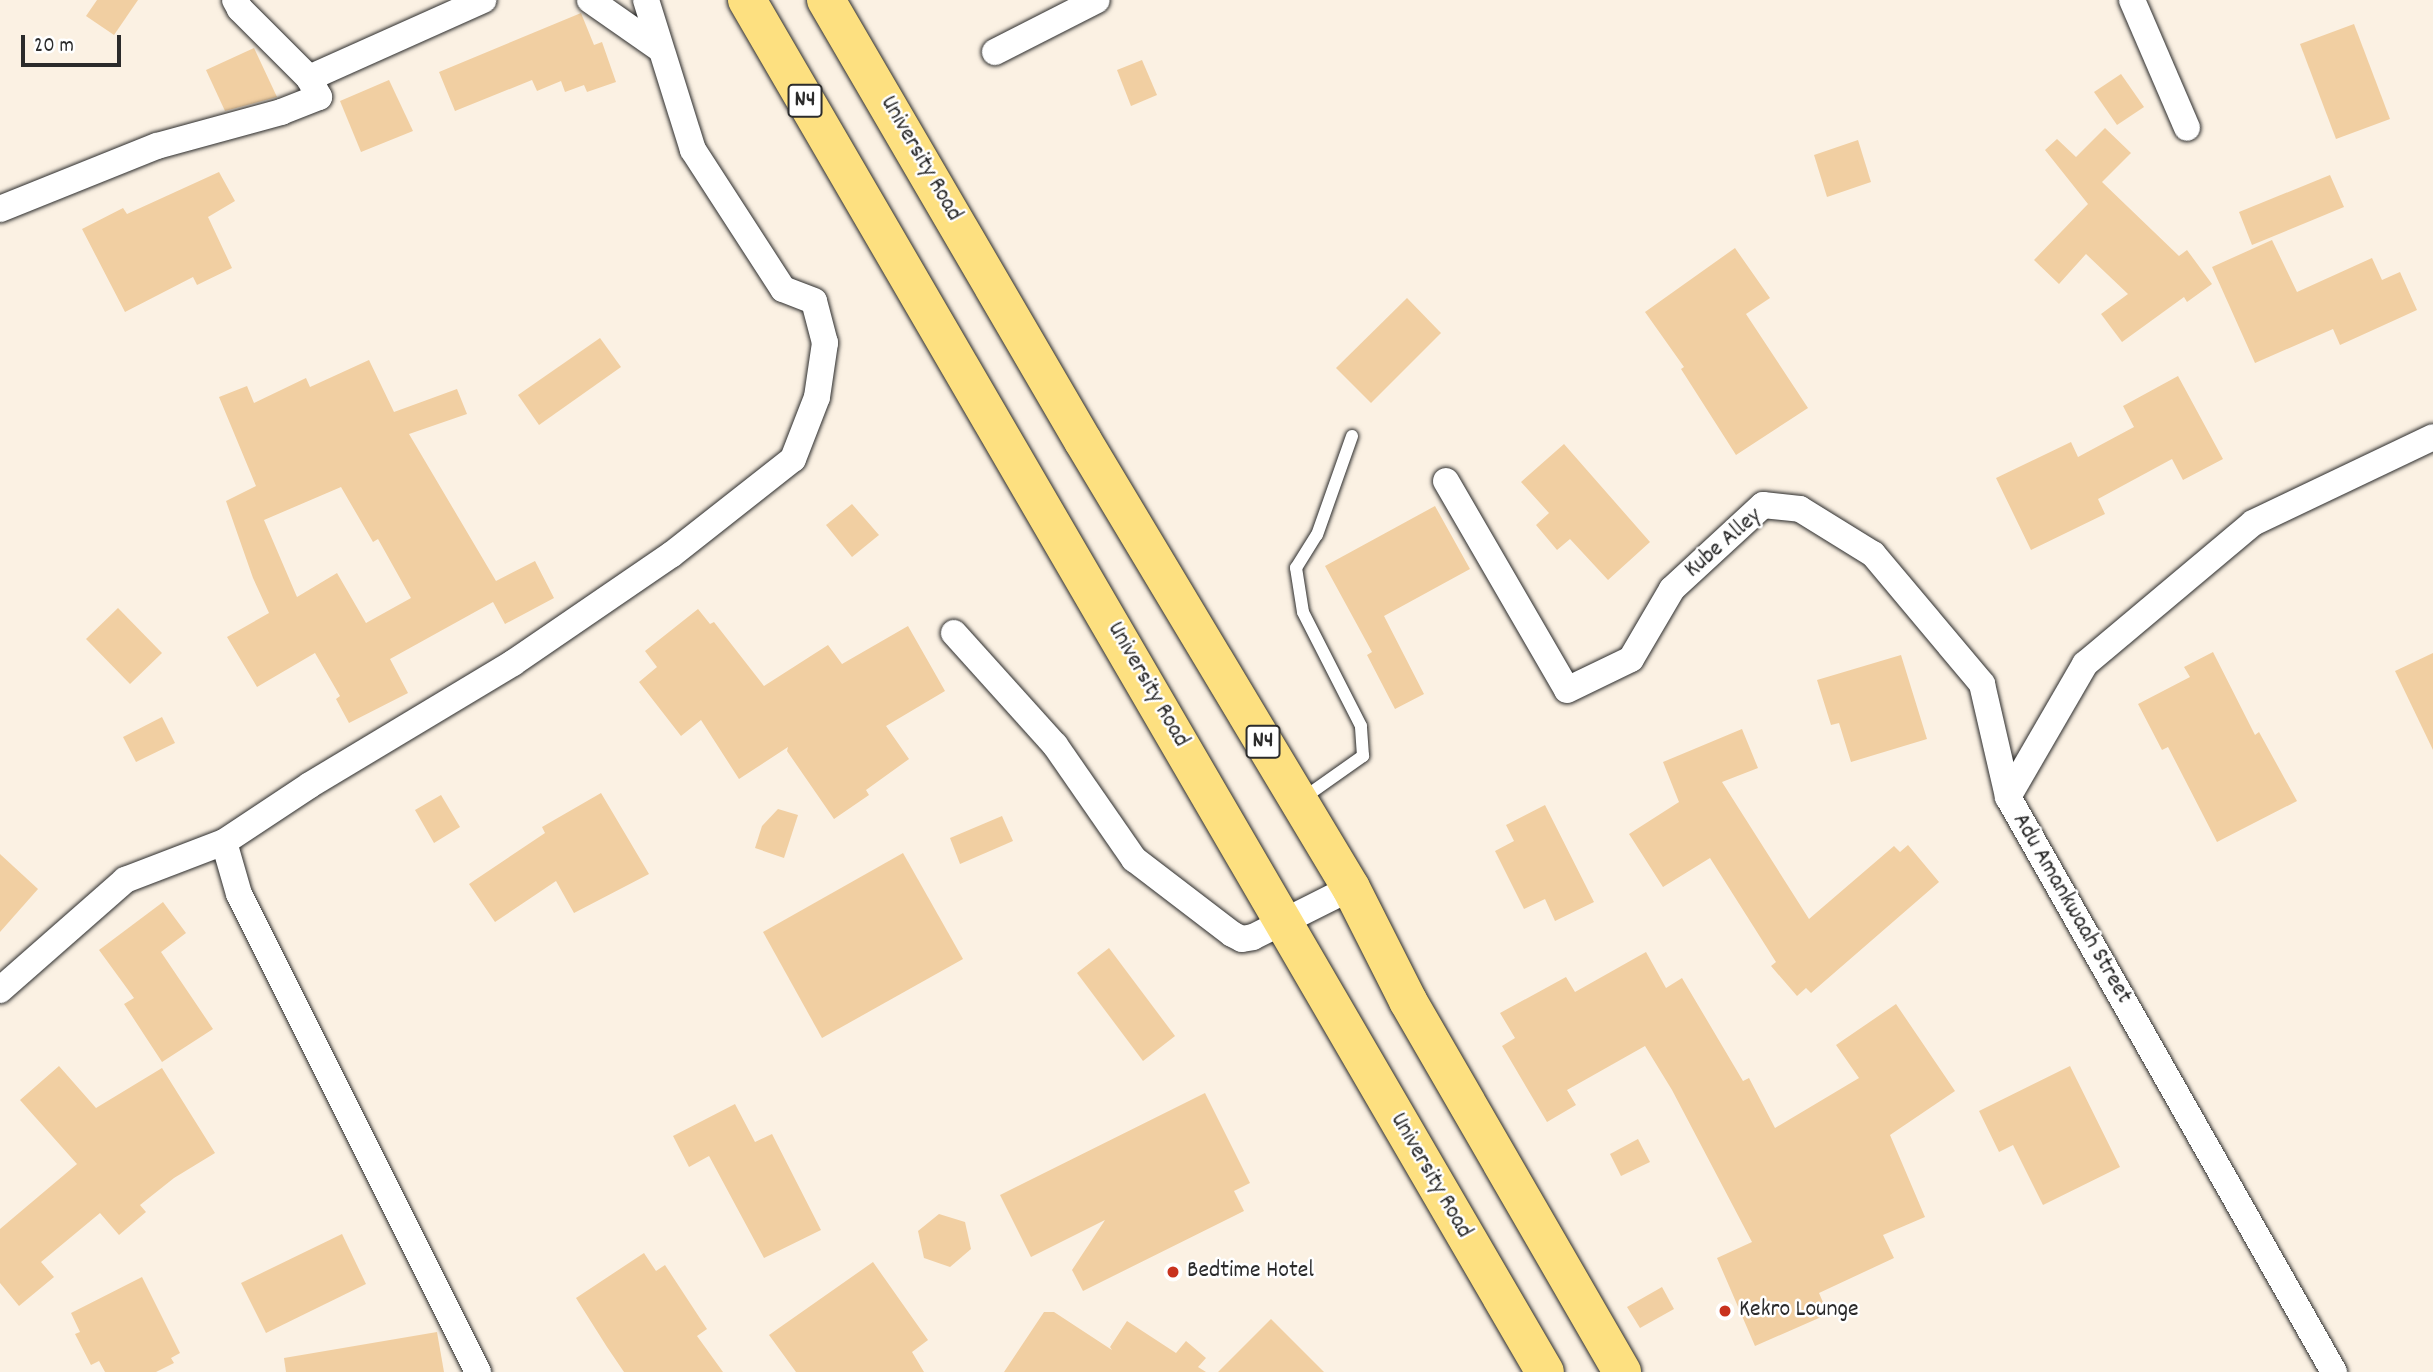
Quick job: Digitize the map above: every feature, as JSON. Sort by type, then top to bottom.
[{"type":"highway","name":"University Road","points":[[747,0],[838,159],[972,382],[1545,1372]]},
{"type":"highway","name":"University Road","points":[[829,6],[897,117],[1083,441],[1351,888],[1408,1001],[1622,1372]]},
{"type":"street","points":[[0,209],[158,146],[281,112],[319,97],[309,78],[240,9],[235,0]]},
{"type":"street","points":[[309,78],[483,0]]},
{"type":"street","points":[[590,0],[660,49]]},
{"type":"street","points":[[0,990],[125,880],[224,842],[310,785],[513,663],[671,555],[793,459],[817,397],[825,343],[814,301],[783,289],[693,150],[646,0]]},
{"type":"street","points":[[995,52],[1097,0]]},
{"type":"street","points":[[2132,0],[2187,128]]},
{"type":"street","name":"Adu Amankwaah Street","points":[[2334,1372],[2008,797],[2085,664],[2253,523],[2433,438]]},
{"type":"street","name":"Kube Alley","points":[[1446,481],[1567,690],[1630,659],[1672,589],[1763,505],[1800,509],[1873,554],[1982,684],[2008,797]]},
{"type":"street","points":[[954,633],[1055,745],[1134,859],[1242,939],[1286,923],[1351,888]]},
{"type":"street","points":[[224,842],[239,894],[478,1372]]},
{"type":"lane","points":[[1298,801],[1363,756],[1361,726],[1303,612],[1296,568],[1317,535],[1352,436]]},
{"type":"building","points":[[97,0],[138,0],[114,35],[86,16]]},
{"type":"building","points":[[581,13],[594,45],[602,42],[616,82],[587,92],[584,85],[565,92],[561,81],[537,91],[532,80],[455,111],[439,72]]},
{"type":"building","points":[[2354,24],[2390,119],[2336,139],[2300,44]]},
{"type":"building","points":[[254,48],[277,97],[225,111],[206,70]]},
{"type":"building","points":[[1142,60],[1157,95],[1131,106],[1117,70]]},
{"type":"building","points":[[2121,74],[2144,107],[2117,125],[2094,92]]},
{"type":"building","points":[[389,80],[413,131],[361,152],[340,101]]},
{"type":"building","points":[[2105,128],[2131,153],[2102,182],[2179,256],[2187,250],[2212,284],[2187,302],[2184,297],[2122,342],[2101,314],[2128,294],[2086,254],[2059,284],[2034,260],[2088,204],[2045,150],[2057,139],[2076,157]]},
{"type":"building","points":[[1858,140],[1871,182],[1827,197],[1814,155]]},
{"type":"building","points":[[219,172],[235,201],[208,217],[232,268],[197,285],[193,277],[125,312],[82,229],[123,208],[127,214]]},
{"type":"building","points":[[2330,175],[2344,207],[2252,245],[2239,212]]},
{"type":"building","points":[[2272,240],[2297,292],[2372,258],[2382,280],[2400,272],[2417,310],[2340,345],[2333,329],[2255,363],[2212,267]]},
{"type":"building","points":[[1735,248],[1770,298],[1746,314],[1808,408],[1736,455],[1681,369],[1684,367],[1645,312]]},
{"type":"building","points":[[1407,298],[1441,333],[1371,403],[1336,368]]},
{"type":"building","points":[[600,338],[621,367],[539,425],[518,395]]},
{"type":"building","points":[[369,360],[394,412],[457,389],[467,414],[409,434],[496,581],[535,561],[554,598],[505,624],[493,602],[390,659],[408,693],[349,723],[336,699],[340,696],[315,653],[257,687],[227,637],[269,613],[253,578],[226,501],[256,486],[219,397],[247,386],[254,403],[306,378],[310,387]],"holes":[[[341,487],[373,542],[378,539],[411,598],[366,623],[337,573],[297,597],[264,520]]]},
{"type":"building","points":[[2178,376],[2223,459],[2183,480],[2172,459],[2098,499],[2105,514],[2031,550],[1996,478],[2071,442],[2078,457],[2134,427],[2123,406]]},
{"type":"building","points":[[1564,444],[1650,542],[1608,580],[1570,539],[1557,550],[1536,525],[1549,513],[1521,482]]},
{"type":"building","points":[[852,504],[879,535],[852,557],[826,525]]},
{"type":"building","points":[[1435,506],[1470,569],[1384,616],[1424,694],[1395,709],[1367,655],[1372,652],[1325,566]]},
{"type":"building","points":[[118,608],[162,653],[130,684],[86,639]]},
{"type":"building","points":[[698,609],[710,624],[714,622],[764,686],[828,645],[842,664],[908,626],[945,691],[886,726],[909,759],[866,790],[869,795],[834,819],[787,751],[788,747],[739,779],[701,720],[681,736],[639,682],[657,667],[645,651]]},
{"type":"building","points":[[2213,652],[2255,735],[2259,732],[2297,801],[2217,842],[2168,747],[2162,750],[2138,704],[2190,677],[2184,667]]},
{"type":"building","points":[[2433,653],[2433,750],[2395,671]]},
{"type":"building","points":[[1901,655],[1927,739],[1851,762],[1839,723],[1831,725],[1817,680]]},
{"type":"building","points":[[162,717],[175,743],[136,762],[123,737]]},
{"type":"building","points":[[1742,729],[1758,768],[1722,782],[1809,919],[1894,846],[1900,852],[1908,845],[1939,882],[1811,993],[1806,988],[1797,996],[1771,966],[1776,962],[1710,858],[1663,887],[1629,834],[1679,802],[1663,762]]},
{"type":"building","points":[[601,793],[649,874],[574,913],[556,881],[495,922],[469,884],[545,833],[542,827]]},
{"type":"building","points":[[441,795],[460,827],[434,843],[415,810]]},
{"type":"building","points":[[1545,805],[1594,902],[1555,921],[1545,899],[1524,909],[1495,851],[1514,841],[1506,825]]},
{"type":"building","points":[[778,809],[798,815],[784,858],[755,848],[762,826]]},
{"type":"building","points":[[1002,816],[1013,841],[960,864],[950,838]]},
{"type":"building","points":[[903,853],[963,959],[822,1038],[763,932]]},
{"type":"building","points":[[0,854],[38,889],[0,932]]},
{"type":"building","points":[[163,902],[186,933],[161,952],[213,1029],[162,1062],[124,1004],[134,998],[99,950]]},
{"type":"building","points":[[1109,948],[1175,1036],[1143,1061],[1077,973]]},
{"type":"building","points":[[1646,952],[1666,988],[1682,978],[1743,1081],[1749,1078],[1775,1128],[1859,1078],[1836,1045],[1896,1004],[1955,1091],[1890,1135],[1925,1217],[1883,1235],[1894,1258],[1819,1293],[1828,1314],[1755,1346],[1717,1258],[1752,1242],[1672,1090],[1645,1046],[1567,1090],[1576,1105],[1547,1122],[1502,1046],[1515,1038],[1500,1013],[1566,977],[1575,992]]},
{"type":"building","points":[[59,1066],[96,1108],[162,1068],[215,1153],[174,1178],[140,1205],[146,1212],[119,1235],[100,1213],[41,1262],[54,1277],[19,1306],[0,1283],[0,1229],[77,1164],[20,1100]]},
{"type":"building","points":[[2070,1066],[2120,1167],[2043,1205],[2013,1145],[1999,1152],[1979,1111]]},
{"type":"building","points":[[1205,1093],[1250,1183],[1234,1191],[1244,1211],[1083,1291],[1072,1270],[1105,1220],[1031,1257],[1000,1195]]},
{"type":"building","points":[[735,1104],[755,1142],[772,1134],[821,1230],[764,1258],[709,1156],[689,1167],[673,1136]]},
{"type":"building","points":[[1638,1139],[1650,1162],[1621,1176],[1610,1154]]},
{"type":"building","points":[[939,1214],[965,1222],[971,1249],[950,1267],[924,1258],[918,1231]]},
{"type":"building","points":[[342,1234],[366,1284],[266,1333],[241,1283]]},
{"type":"building","points":[[644,1253],[656,1271],[665,1265],[707,1329],[697,1336],[723,1372],[624,1372],[607,1347],[576,1298]]},
{"type":"building","points":[[873,1262],[928,1340],[912,1352],[924,1372],[796,1372],[769,1335]]},
{"type":"building","points":[[142,1277],[180,1353],[171,1358],[174,1363],[156,1372],[105,1372],[99,1361],[91,1365],[75,1334],[80,1332],[71,1313]]},
{"type":"building","points":[[1662,1287],[1674,1309],[1640,1328],[1627,1307]]},
{"type":"building","points":[[1044,1312],[1054,1312],[1112,1350],[1110,1347],[1127,1321],[1176,1353],[1186,1341],[1206,1358],[1198,1367],[1206,1372],[1004,1372]]},
{"type":"building","points":[[1271,1319],[1324,1372],[1218,1372]]},
{"type":"building","points":[[437,1332],[444,1372],[286,1372],[284,1358]]},
{"type":"place","name":"Bedtime Hotel","points":[[1173,1272]]},
{"type":"place","name":"Kekro Lounge","points":[[1725,1311]]}]
